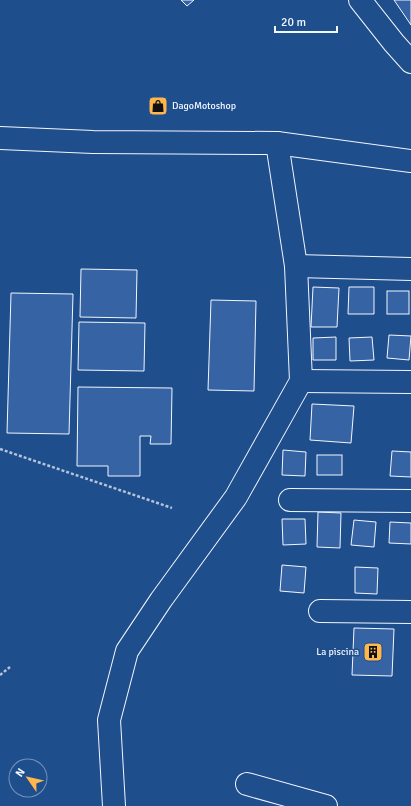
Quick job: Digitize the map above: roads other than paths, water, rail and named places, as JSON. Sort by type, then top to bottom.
[{"type":"street","points":[[360,0],[411,62]]},
{"type":"street","points":[[0,138],[92,142],[277,143],[411,161]]},
{"type":"street","points":[[114,806],[110,720],[127,651],[161,600],[236,496],[301,381],[296,266],[277,143]]},
{"type":"street","points":[[296,266],[411,269]]},
{"type":"street","points":[[301,381],[411,382]]},
{"type":"street","points":[[290,500],[411,501]]},
{"type":"street","points":[[320,611],[411,612]]},
{"type":"street","points":[[248,784],[326,806]]},
{"type":"place","name":"DagoMotoshop","points":[[158,106]]},
{"type":"place","name":"La piscina","points":[[373,652]]}]
